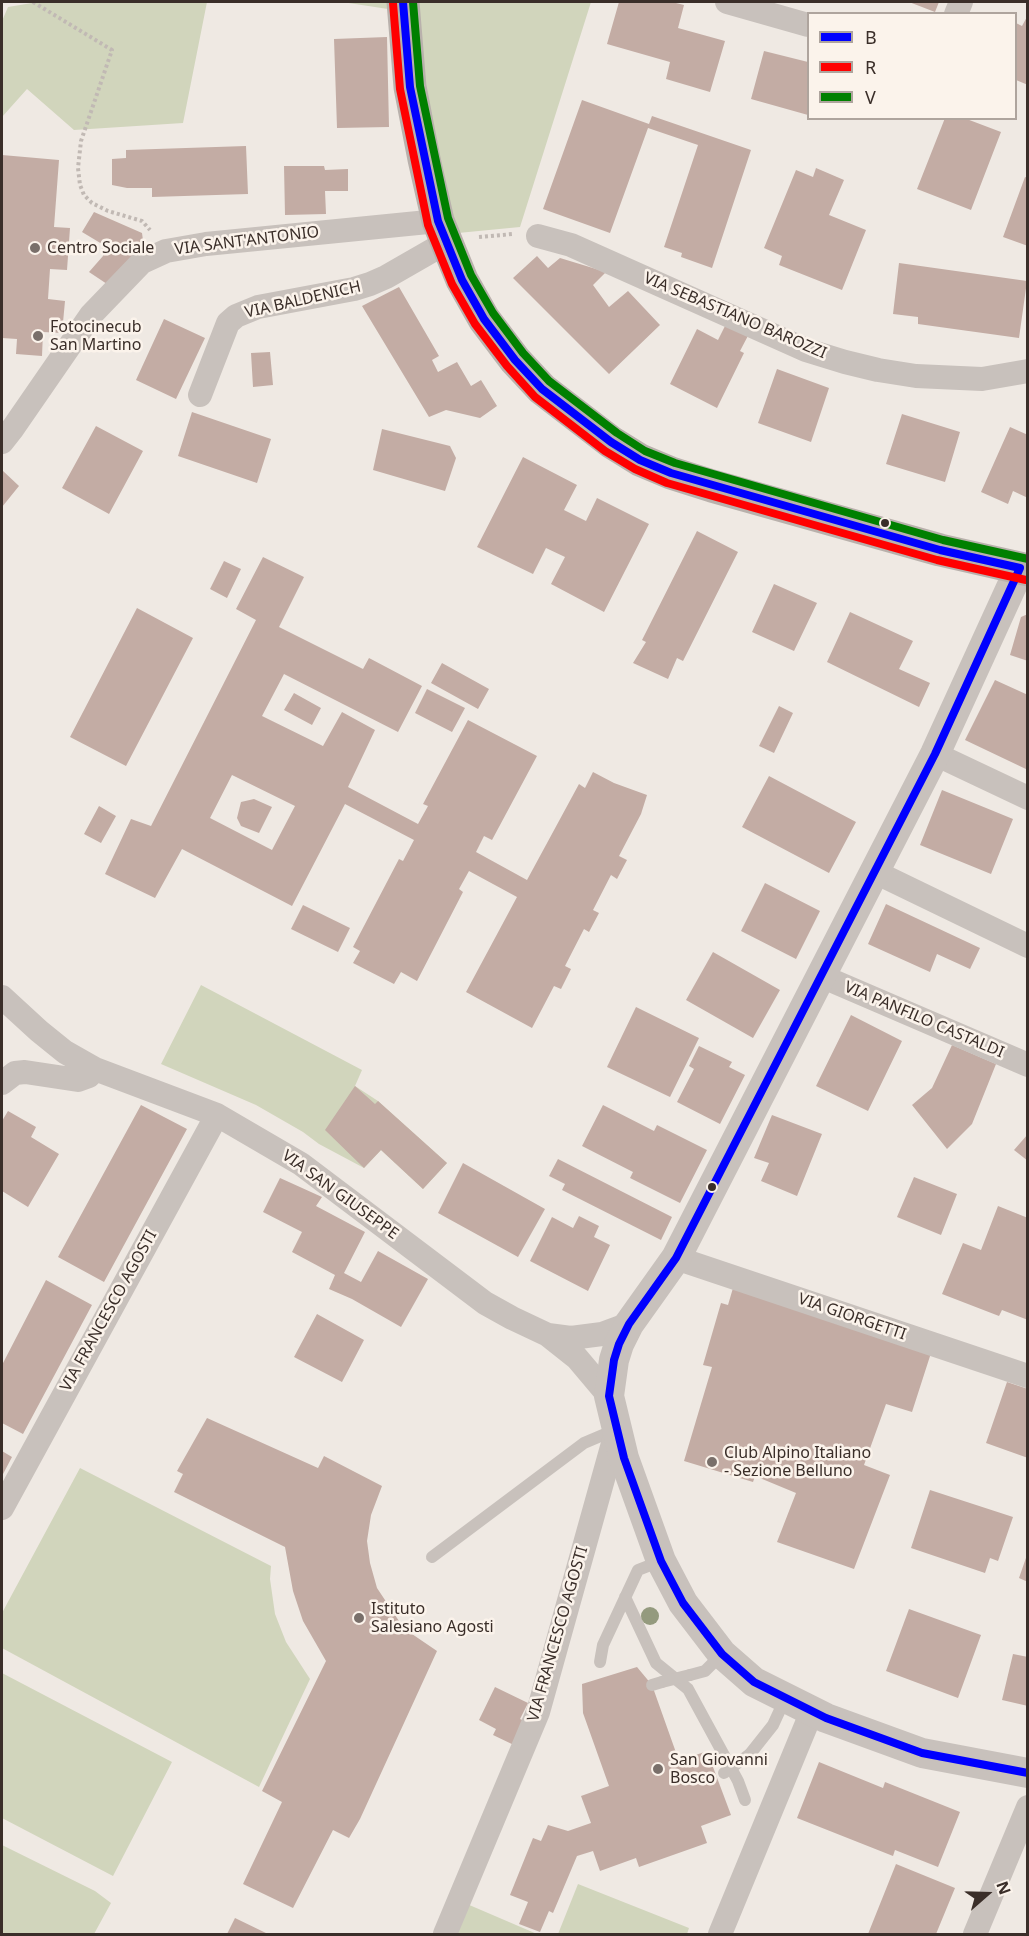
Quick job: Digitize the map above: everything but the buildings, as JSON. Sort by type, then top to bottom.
[{"type":"main road","points":[[403,2],[410,87],[424,159],[443,232],[462,280],[484,319],[515,360],[542,388],[611,442],[640,460],[671,473],[940,550],[1024,569]]},
{"type":"street","points":[[727,2],[807,25]]},
{"type":"street","name":"VIA SANT'ANTONIO","points":[[2,442],[91,315],[132,270],[153,256],[166,251],[206,244],[443,232]]},
{"type":"street","name":"VIA BALDENICH","points":[[200,396],[228,323],[236,316],[258,308],[354,289],[386,278],[443,232]]},
{"type":"street","name":"VIA SEBASTIANO BAROZZI","points":[[538,236],[571,245],[806,350],[845,362],[916,376],[982,379],[1028,371]]},
{"type":"street","points":[[1024,569],[935,754],[676,1258],[629,1324],[614,1360],[609,1396],[634,1491],[661,1560],[683,1604],[722,1654],[754,1682],[826,1718],[922,1753],[1028,1773]]},
{"type":"street","points":[[935,754],[1028,798]]},
{"type":"street","points":[[875,872],[1028,946]]},
{"type":"street","name":"VIA PANFILO CASTALDI","points":[[821,976],[1028,1065]]},
{"type":"street","name":"VIA SAN GIUSEPPE","points":[[2,997],[65,1052],[95,1069],[217,1114],[301,1164],[486,1303],[548,1335],[577,1358],[609,1396]]},
{"type":"street","points":[[2,1083],[15,1073],[26,1072],[78,1080],[89,1076],[95,1069]]},
{"type":"street","name":"VIA FRANCESCO AGOSTI","points":[[2,1508],[217,1114]]},
{"type":"street","name":"VIA GIORGETTI","points":[[676,1258],[1028,1376]]},
{"type":"street","name":"VIA SAN GIUSEPPE","points":[[548,1335],[571,1338],[588,1337],[629,1324]]},
{"type":"street","name":"VIA FRANCESCO AGOSTI","points":[[445,1935],[538,1712],[617,1429]]},
{"type":"street","points":[[720,1935],[812,1711]]},
{"type":"street","points":[[975,1935],[1028,1807]]},
{"type":"lane","points":[[432,1557],[584,1443],[617,1429]]},
{"type":"lane","points":[[600,1662],[603,1645],[638,1570],[661,1560]]},
{"type":"lane","points":[[625,1597],[656,1663],[688,1689],[738,1781],[745,1800]]},
{"type":"lane","points":[[657,1684],[705,1671],[722,1654]]},
{"type":"lane","points":[[720,1774],[750,1754],[773,1725],[786,1698]]},
{"type":"path","points":[[33,2],[112,50],[81,141],[78,168],[80,185],[84,195],[93,203],[108,211],[142,221],[148,226],[153,236],[153,256]]},
{"type":"path","points":[[443,232],[538,236]]},
{"type":"green space","points":[[38,2],[207,2],[183,123],[74,130],[27,89],[2,117],[2,21],[8,7]]},
{"type":"green space","points":[[342,2],[591,2],[520,227],[427,236],[388,9]]},
{"type":"green space","points":[[201,985],[362,1070],[355,1086],[378,1101],[447,1163],[423,1189],[381,1150],[364,1168],[319,1144],[256,1105],[161,1064]]},
{"type":"green space","points":[[80,1468],[271,1566],[270,1579],[275,1614],[286,1642],[310,1679],[259,1787],[2,1648],[2,1613]]},
{"type":"green space","points":[[2,1673],[172,1762],[113,1876],[2,1818]]},
{"type":"green space","points":[[2,1845],[95,1891],[111,1903],[94,1934],[2,1934]]},
{"type":"green space","points":[[578,1884],[689,1928],[687,1934],[558,1934]]},
{"type":"green space","points":[[460,1901],[537,1934],[445,1934]]},
{"type":"transit line","name":"B","points":[[403,2],[410,87],[438,221],[462,280],[484,319],[515,360],[542,389],[611,442],[640,460],[671,473],[940,550],[1020,568],[935,754],[676,1258],[629,1324],[619,1344],[614,1360],[609,1396],[624,1458],[661,1561],[683,1603],[722,1654],[754,1682],[826,1718],[922,1753],[1028,1773]]},
{"type":"transit line","name":"V","points":[[413,2],[420,86],[448,218],[471,275],[493,313],[523,353],[549,381],[617,433],[645,451],[675,463],[943,540],[1028,559]]},
{"type":"transit line","name":"R","points":[[393,3],[400,89],[428,225],[452,284],[475,324],[507,366],[535,397],[605,451],[635,469],[667,483],[937,560],[1026,580]]},
{"type":"place","name":"Centro Sociale","points":[[35,248]]},
{"type":"place","name":"Fotocinecub San Martino","points":[[38,336]]},
{"type":"place","name":"Club Alpino Italiano - Sezione Belluno","points":[[712,1462]]},
{"type":"place","name":"Istituto Salesiano Agosti","points":[[359,1618]]},
{"type":"place","name":"San Giovanni Bosco","points":[[658,1769]]}]
